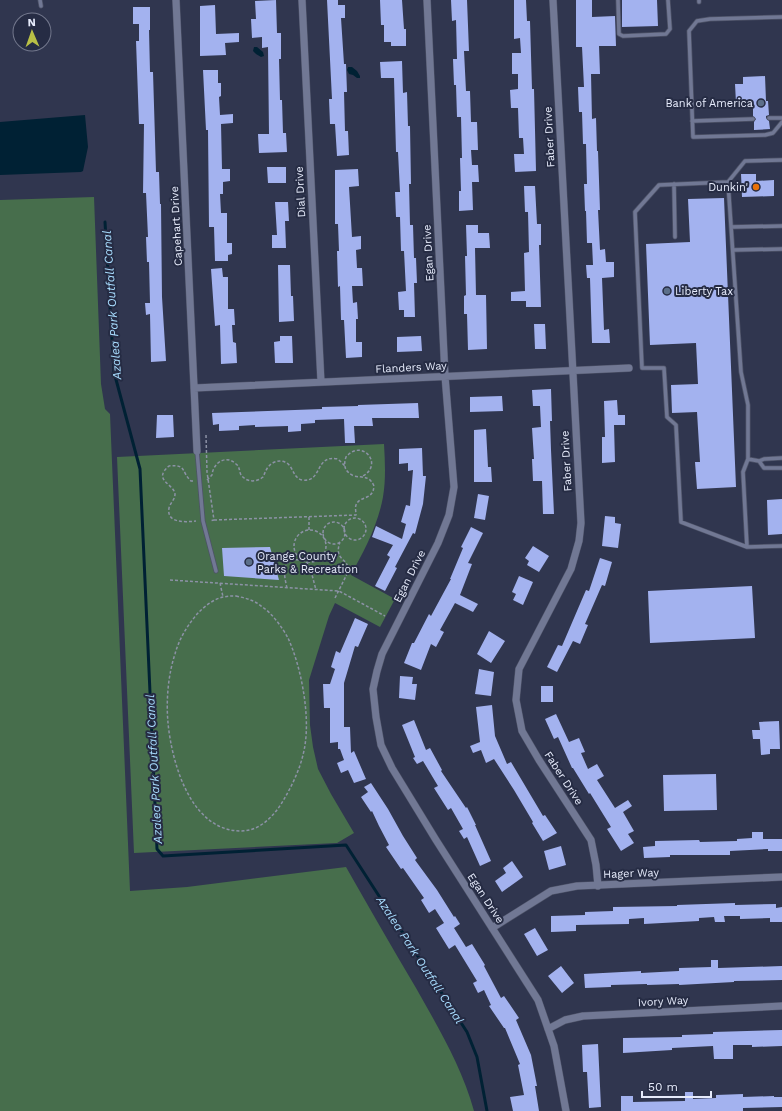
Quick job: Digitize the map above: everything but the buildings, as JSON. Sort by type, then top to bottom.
[{"type":"street","name":"Capehart Drive","points":[[176,0],[198,451]]},
{"type":"street","name":"Dial Drive","points":[[302,0],[321,382]]},
{"type":"street","name":"Egan Drive","points":[[427,0],[445,376],[454,487],[449,515],[438,543],[382,654],[376,671],[373,689],[376,717],[381,745],[387,756],[436,840],[538,1000],[554,1046],[566,1111]]},
{"type":"street","name":"Faber Drive","points":[[553,0],[581,523],[579,541],[570,569],[519,668],[516,700],[522,731],[591,840],[598,886]]},
{"type":"street","name":"Flanders Way","points":[[194,388],[629,368]]},
{"type":"street","name":"Hager Way","points":[[492,928],[551,891],[577,886],[782,877]]},
{"type":"street","name":"Ivory Way","points":[[548,1029],[566,1020],[583,1016],[782,1006]]},
{"type":"lane","points":[[40,0],[41,6]]},
{"type":"lane","points":[[618,0],[619,34],[623,36],[666,34],[670,29],[668,0]]},
{"type":"lane","points":[[782,17],[710,19],[697,21],[689,31],[693,137],[765,135],[773,133],[782,122]]},
{"type":"lane","points":[[769,118],[782,118]]},
{"type":"lane","points":[[692,121],[753,119]]},
{"type":"lane","points":[[747,548],[744,472],[748,459],[748,405],[740,372],[728,182],[745,161],[782,160]]},
{"type":"lane","points":[[728,182],[659,185],[635,212],[642,368],[664,368],[667,417],[676,425],[681,522],[747,548],[782,546]]},
{"type":"lane","points":[[674,184],[675,237]]},
{"type":"lane","points":[[731,227],[782,226]]},
{"type":"lane","points":[[733,250],[782,249]]},
{"type":"lane","points":[[198,451],[203,521],[216,571]]},
{"type":"lane","points":[[748,459],[759,461],[764,459],[782,458]]},
{"type":"lane","points":[[759,461],[764,468],[782,468]]},
{"type":"path","points":[[206,435],[207,472],[214,520]]},
{"type":"path","points":[[344,466],[346,457],[349,453],[358,450],[366,452],[371,458],[372,466],[367,474],[358,477],[349,474],[338,459],[329,458],[324,460],[320,465],[318,473],[312,479],[304,480],[296,477],[288,463],[279,461],[273,462],[269,465],[263,477],[253,482],[249,481],[241,475],[239,467],[236,463],[230,460],[220,460],[215,464],[212,469],[212,475],[209,479],[191,481],[188,479],[185,470],[181,466],[175,465],[169,466],[166,469],[163,478],[165,483],[173,490],[175,494],[174,500],[169,509],[169,514],[172,518],[182,522],[356,515]]},
{"type":"path","points":[[287,588],[283,573],[286,565],[294,560],[313,562],[322,557],[326,547],[322,535],[324,528],[329,523],[336,522],[342,526],[347,537],[350,539],[361,539],[366,533],[366,526],[362,519],[356,515],[356,506],[358,502],[369,497],[374,490],[374,486],[370,479],[363,476]]},
{"type":"path","points":[[308,517],[309,530]]},
{"type":"path","points":[[335,598],[349,569],[346,563],[338,555],[337,550],[344,537],[344,530],[348,520],[351,518],[359,518]]},
{"type":"path","points":[[316,590],[310,567],[296,553],[294,543],[300,534],[309,530],[315,531],[329,543],[336,544],[340,542]]},
{"type":"path","points":[[170,580],[339,591],[385,616]]},
{"type":"path","points":[[220,583],[223,597]]},
{"type":"path","points":[[236,596],[251,600],[261,606],[272,615],[287,637],[298,664],[306,720],[306,744],[302,758],[290,789],[280,807],[270,818],[257,828],[242,832],[228,830],[216,825],[204,816],[194,805],[183,784],[176,764],[168,722],[170,674],[175,653],[186,630],[204,606],[223,597],[236,596]]},
{"type":"green space","points":[[94,197],[101,384],[105,409],[110,414],[130,891],[187,887],[346,867],[441,1032],[463,1079],[474,1111],[0,1111],[0,200]]},
{"type":"green space","points":[[384,444],[385,484],[381,507],[370,538],[351,575],[395,599],[380,627],[335,603],[329,616],[309,680],[310,725],[318,769],[354,833],[337,843],[134,853],[117,457]]},
{"type":"water","points":[[254,47],[257,47],[263,52],[264,56],[261,57],[256,54],[253,51]]},
{"type":"water","points":[[348,67],[352,67],[357,71],[360,78],[349,74],[347,70]]},
{"type":"water","points":[[85,115],[88,147],[83,171],[0,175],[0,122]]},
{"type":"waterway","name":"Azalea Park Outfall Canal","points":[[105,222],[114,372],[140,469],[157,849],[163,856],[346,845],[467,1032],[477,1057],[487,1111]]},
{"type":"place","name":"Bank of America","points":[[761,103]]},
{"type":"place","name":"Dunkin'","points":[[756,187]]},
{"type":"place","name":"Liberty Tax","points":[[667,291]]},
{"type":"place","name":"Orange County Parks & Recreation","points":[[249,562]]}]
